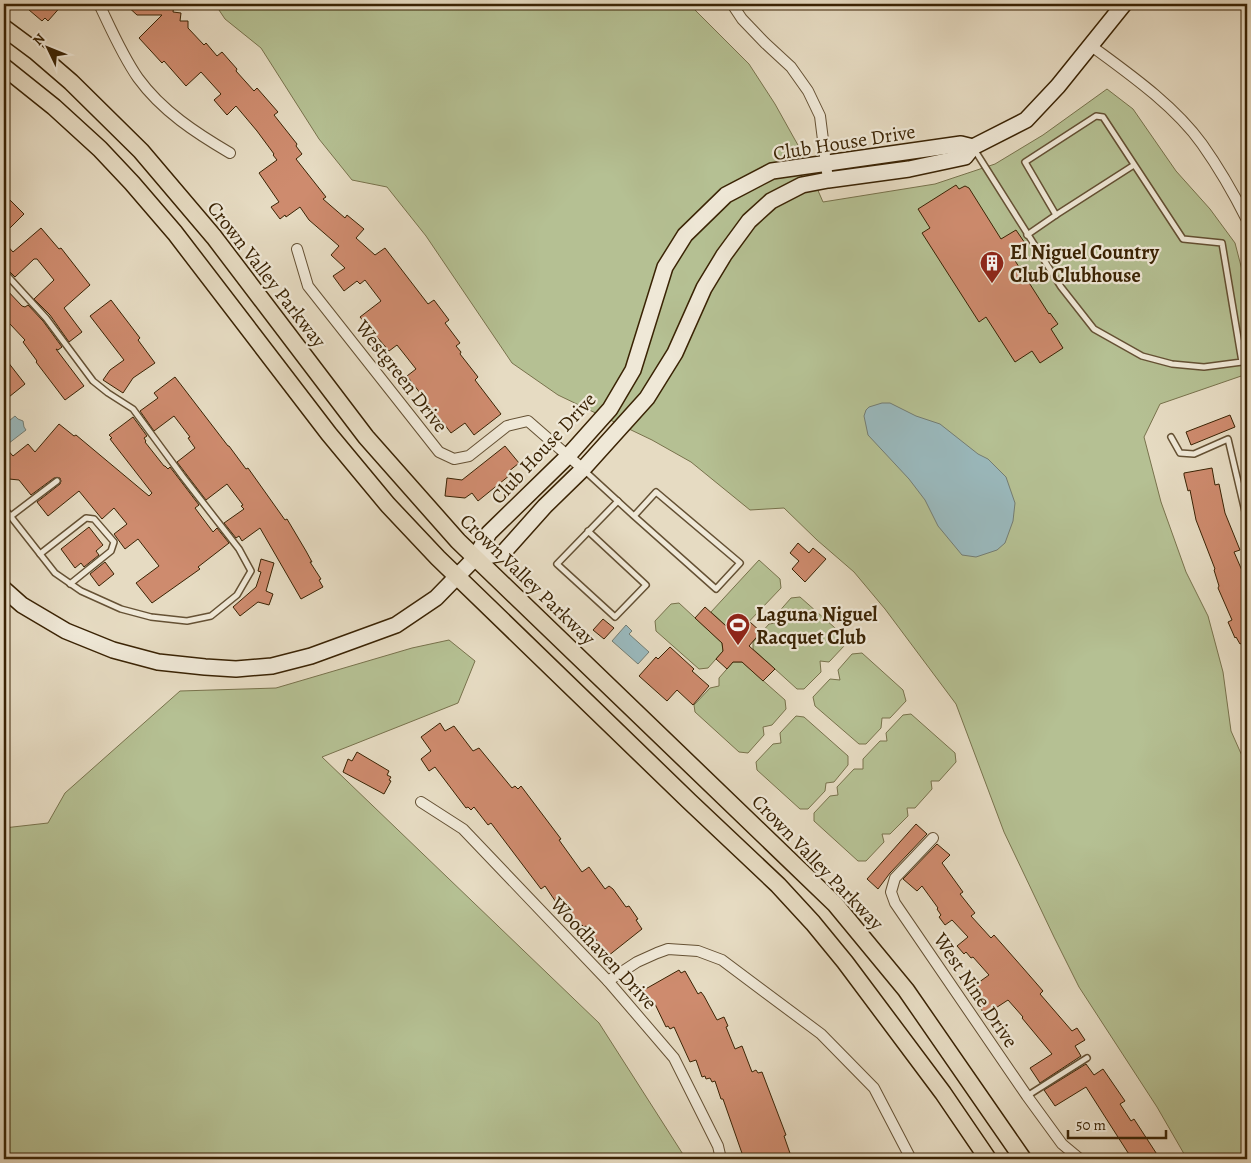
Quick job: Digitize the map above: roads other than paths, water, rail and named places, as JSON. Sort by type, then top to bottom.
[{"type":"main road","name":"Crown Valley Parkway","points":[[4,28],[71,82],[141,151],[214,237],[366,437],[430,511],[475,558],[835,904],[906,990],[1023,1159]]},
{"type":"main road","points":[[4,67],[54,107],[100,149],[175,233],[328,434],[388,505],[457,576],[688,801],[778,885],[813,923],[845,962],[943,1093],[988,1159]]},
{"type":"street","points":[[99,4],[118,44],[139,79],[161,105],[198,134],[230,153]]},
{"type":"street","points":[[732,4],[742,19],[764,43],[792,67],[808,91],[820,116],[828,180]]},
{"type":"street","name":"Club House Drive","points":[[475,558],[503,553],[647,398],[675,353],[709,279],[724,255],[749,221],[771,201],[802,186],[828,180],[935,165],[966,157],[973,147],[1026,120],[1058,86],[1124,4]]},
{"type":"street","points":[[1090,45],[1142,83],[1201,142],[1229,186],[1247,220]]},
{"type":"street","name":"Club House Drive","points":[[4,589],[22,606],[58,626],[113,650],[158,662],[236,669],[272,666],[311,656],[396,624],[436,598],[475,558],[489,533],[568,456],[610,409],[633,370],[665,267],[685,235],[726,195],[772,171],[962,144],[973,147]]},
{"type":"street","name":"Westgreen Drive","points":[[298,249],[308,286],[439,452],[454,459],[470,456],[507,426],[528,420],[583,469]]},
{"type":"street","name":"Woodhaven Drive","points":[[421,802],[463,829],[608,981],[674,1058],[718,1146],[721,1159]]},
{"type":"street","name":"West Nine Drive","points":[[932,838],[895,878],[891,892],[895,903],[1027,1096],[1062,1144],[1080,1159]]},
{"type":"street","points":[[608,981],[637,962],[668,950],[698,950],[722,960],[834,1045],[874,1088],[911,1159]]},
{"type":"lane","points":[[973,147],[1061,287],[1094,328],[1142,356],[1172,364],[1204,367],[1245,361],[1222,243],[1183,239],[1102,117],[1096,116],[1025,162],[1056,215]]},
{"type":"lane","points":[[1027,235],[1134,165]]},
{"type":"lane","points":[[4,272],[46,318],[93,381],[108,393],[133,408],[183,477],[239,548],[251,571],[237,595],[211,616],[187,621],[151,617],[121,609],[81,591],[55,573],[4,508]]},
{"type":"lane","points":[[1171,437],[1180,453],[1194,454],[1228,439],[1247,520]]},
{"type":"lane","points":[[583,469],[634,516],[716,589],[740,563],[656,492],[634,516]]},
{"type":"lane","points":[[11,516],[57,481]]},
{"type":"lane","points":[[588,531],[646,585],[615,617],[557,564],[588,531],[618,501]]},
{"type":"lane","points":[[40,554],[86,518],[94,519],[114,542],[111,551],[70,584]]},
{"type":"lane","points":[[1027,1096],[1087,1058]]},
{"type":"water","points":[[890,403],[916,416],[940,424],[978,454],[988,459],[1006,477],[1015,503],[1013,521],[1005,543],[997,550],[976,557],[962,555],[938,526],[925,500],[909,479],[868,435],[864,416],[866,410],[869,407]]},
{"type":"water","points":[[15,416],[23,421],[26,430],[4,447],[4,425]]},
{"type":"water","points":[[626,625],[632,631],[629,634],[649,652],[638,664],[612,641]]},
{"type":"place","name":"El Niguel Country Club Clubhouse","points":[[992,284]]},
{"type":"place","name":"Laguna Niguel Racquet Club","points":[[738,646]]}]
